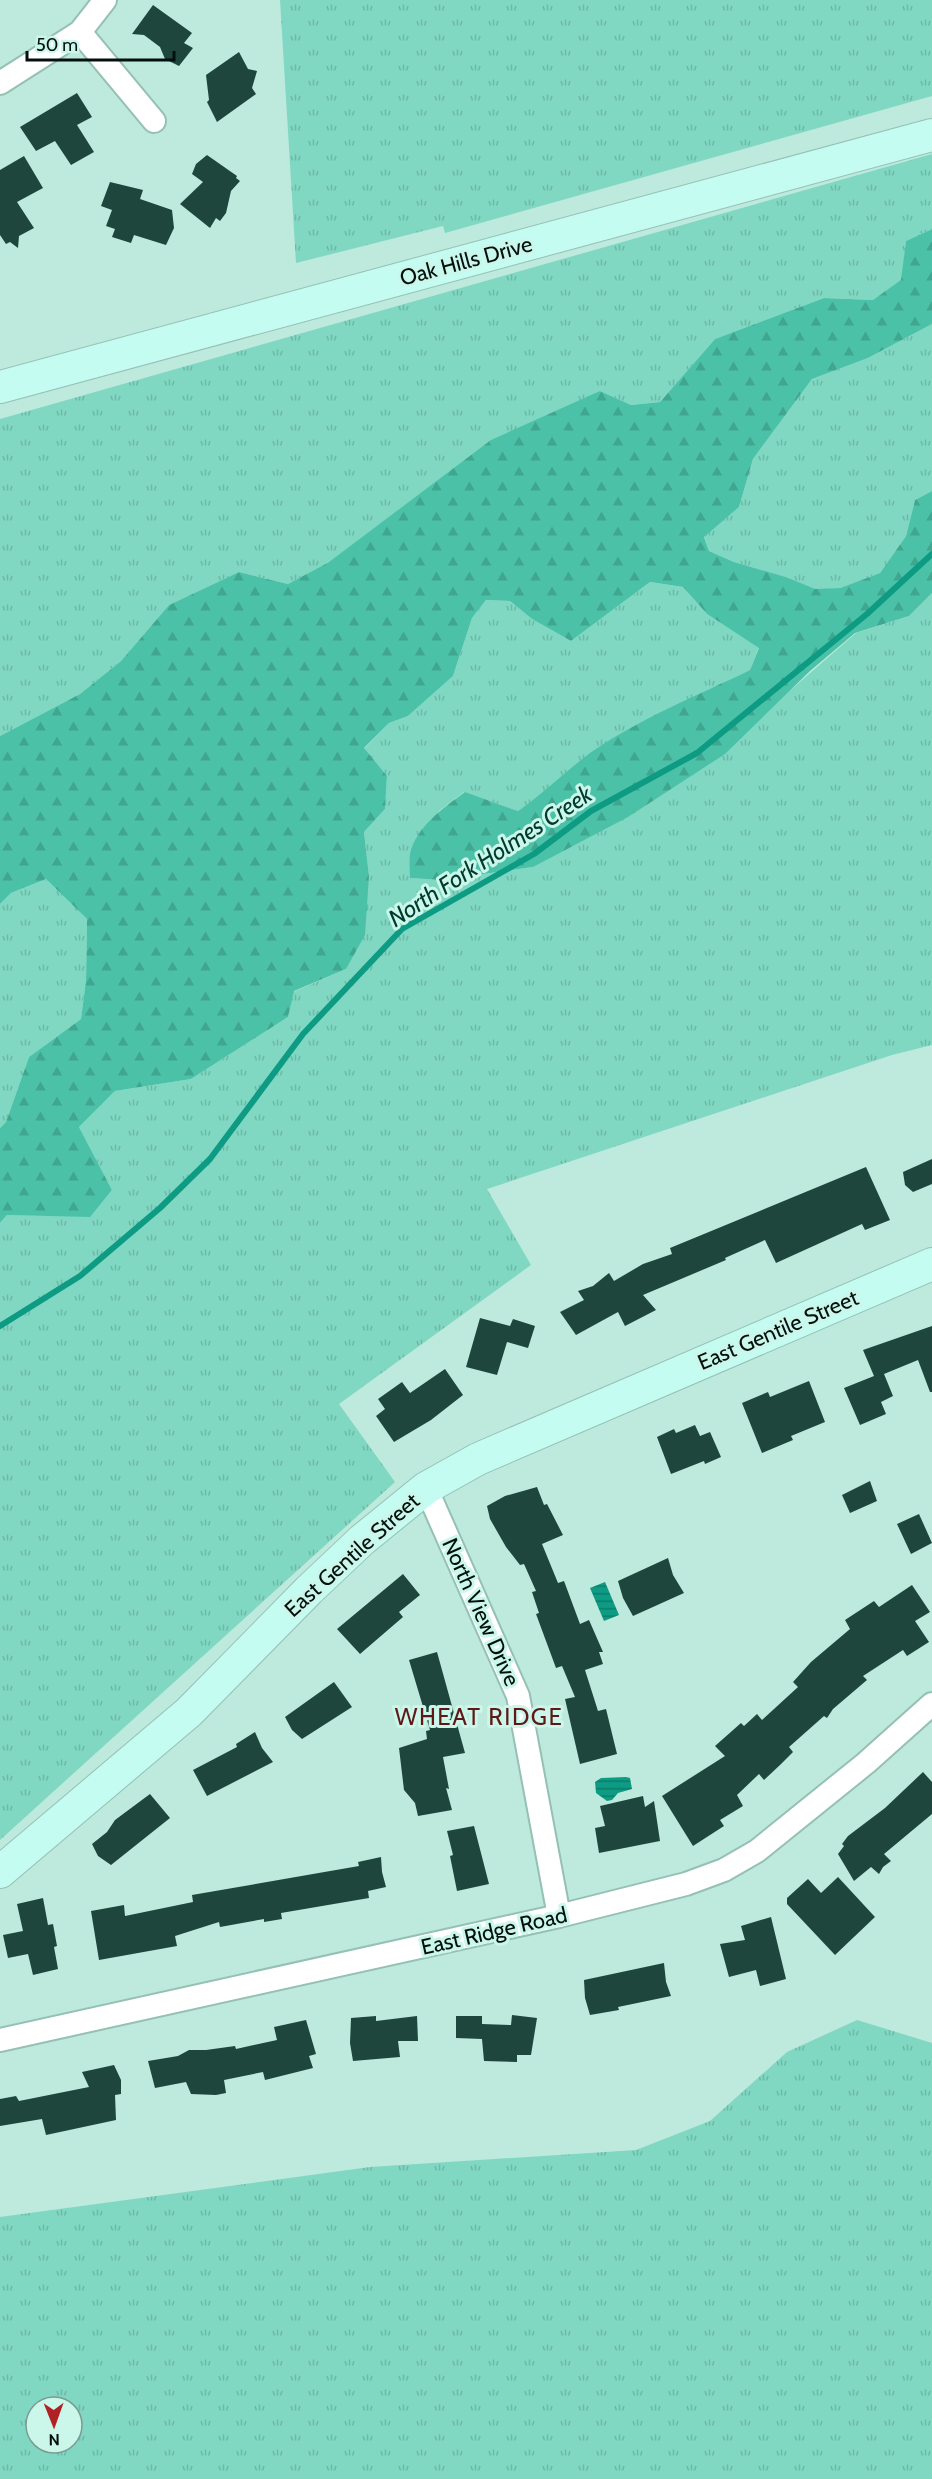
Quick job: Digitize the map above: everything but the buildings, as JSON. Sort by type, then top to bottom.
[{"type":"street","points":[[0,84],[80,32],[105,0]]},
{"type":"street","points":[[80,32],[154,121]]},
{"type":"street","name":"Oak Hills Drive","points":[[0,387],[932,135]]},
{"type":"street","name":"East Gentile Street","points":[[0,1872],[189,1712],[362,1540],[426,1488],[489,1455],[932,1264]]},
{"type":"street","name":"North View Drive","points":[[426,1488],[518,1696],[559,1917]]},
{"type":"street","name":"East Ridge Road","points":[[0,2040],[559,1917],[686,1884],[723,1870],[749,1856],[866,1763],[932,1704]]},
{"type":"green space","points":[[280,0],[932,0],[932,96],[445,233],[443,226],[296,263]]},
{"type":"green space","points":[[932,154],[932,229],[906,241],[902,283],[873,300],[824,298],[715,339],[660,402],[631,405],[600,391],[329,562],[288,584],[239,572],[169,605],[121,661],[80,694],[0,736],[0,419]]},
{"type":"green space","points":[[932,229],[932,324],[868,358],[812,379],[753,459],[739,507],[704,537],[709,551],[734,562],[786,577],[815,589],[840,588],[880,573],[906,536],[915,500],[932,491],[932,593],[909,616],[855,633],[810,671],[725,754],[628,817],[533,867],[441,880],[410,878],[410,854],[418,835],[431,819],[465,792],[518,811],[608,741],[668,708],[750,670],[759,648],[707,614],[683,587],[650,582],[571,641],[532,619],[510,601],[486,600],[472,618],[453,676],[408,716],[389,723],[364,748],[387,776],[385,809],[364,832],[369,876],[365,935],[346,969],[294,991],[288,1017],[191,1079],[115,1091],[79,1127],[112,1190],[90,1217],[7,1215],[0,1223],[0,1128],[6,1122],[29,1057],[81,1019],[86,980],[87,919],[46,879],[11,893],[0,904],[0,736],[80,694],[121,661],[169,605],[239,572],[288,584],[329,562],[491,440],[600,391],[631,405],[660,402],[715,339],[824,298],[873,300],[901,280],[906,241]]},
{"type":"green space","points":[[932,324],[932,491],[915,500],[906,536],[880,573],[840,588],[815,590],[786,577],[734,562],[709,551],[704,536],[739,507],[753,459],[812,379],[868,358]]},
{"type":"green space","points":[[650,582],[683,587],[707,614],[759,647],[750,670],[668,709],[591,753],[546,792],[518,811],[464,792],[439,811],[410,878],[441,880],[533,867],[770,708],[856,633],[909,616],[932,593],[932,1045],[892,1055],[487,1189],[531,1265],[339,1404],[395,1482],[0,1840],[0,1223],[7,1215],[90,1216],[112,1190],[79,1127],[115,1091],[191,1079],[288,1017],[293,992],[346,969],[369,876],[364,832],[385,809],[387,776],[364,749],[389,723],[408,716],[453,676],[472,618],[486,600],[510,601],[532,619],[571,641]]},
{"type":"green space","points":[[46,879],[87,919],[86,980],[81,1019],[29,1057],[6,1122],[0,1128],[0,904],[11,893]]},
{"type":"green space","points":[[857,2020],[932,2043],[932,2479],[0,2479],[0,2217],[370,2167],[636,2150],[710,2121],[787,2052]]},
{"type":"shaded area","points":[[605,1582],[619,1615],[604,1621],[590,1588]]},
{"type":"shaded area","points":[[601,1778],[630,1778],[632,1789],[618,1793],[612,1800],[607,1801],[596,1793],[595,1782]]},
{"type":"waterway","name":"North Fork Holmes Creek","points":[[0,1326],[80,1276],[160,1208],[210,1159],[303,1034],[402,929],[534,854],[591,811],[697,753],[867,614],[932,554]]},
{"type":"district","name":"WHEAT RIDGE","points":[[479,1716]]}]
